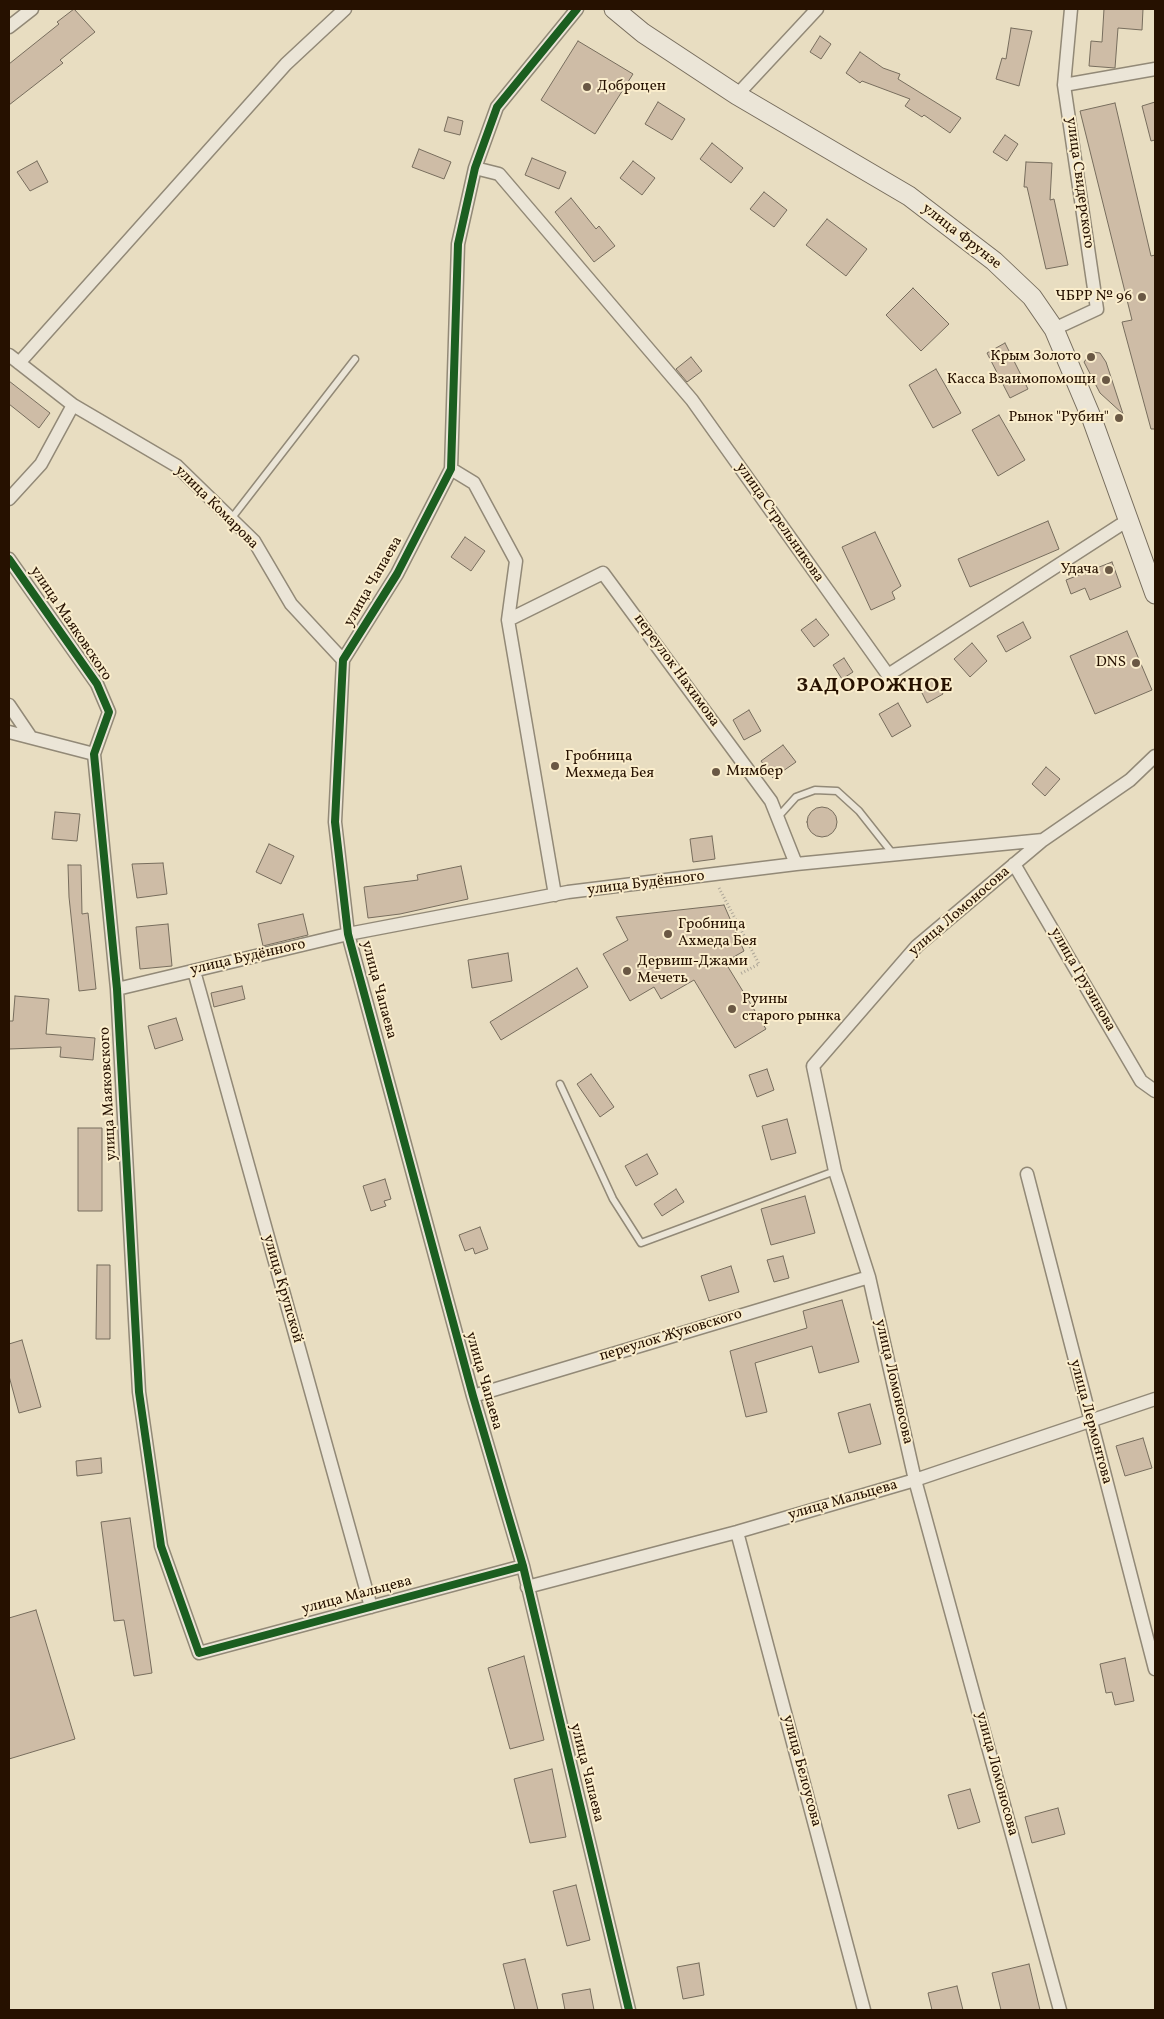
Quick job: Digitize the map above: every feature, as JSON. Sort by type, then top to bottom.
[{"type":"main road","name":"улица Фрунзе","points":[[614,9],[643,32],[737,95],[909,196],[994,261],[1032,297],[1054,329],[1092,419],[1155,594]]},
{"type":"street","points":[[9,27],[32,9]]},
{"type":"street","points":[[19,363],[286,64],[345,9]]},
{"type":"street","name":"улица Чапаева","points":[[577,9],[497,107],[475,168],[458,244],[451,469],[397,574],[343,660],[335,822],[348,934],[472,1396],[522,1566],[630,2010]]},
{"type":"street","points":[[737,95],[817,9]]},
{"type":"street","name":"улица Свидерского","points":[[1054,329],[1097,309],[1064,85],[1071,9]]},
{"type":"street","points":[[1064,85],[1155,70]]},
{"type":"street","name":"улица Стрельникова","points":[[475,168],[499,174],[692,400],[888,675],[1128,520]]},
{"type":"street","name":"улица Комарова","points":[[9,354],[73,405],[177,466],[254,541],[291,604],[343,660]]},
{"type":"street","points":[[9,499],[40,464],[73,405]]},
{"type":"street","points":[[451,469],[474,484],[516,561],[508,620],[555,895]]},
{"type":"street","name":"улица Маяковского","points":[[9,559],[100,691],[109,712],[94,754],[117,989],[139,1392],[161,1546],[199,1653]]},
{"type":"street","name":"переулок Нахимова","points":[[508,620],[603,572],[771,801],[796,864]]},
{"type":"street","points":[[9,705],[30,736]]},
{"type":"street","points":[[9,732],[94,754]]},
{"type":"street","name":"улица Будённого","points":[[117,989],[348,934],[555,895],[796,864],[1043,840],[1130,780],[1155,756]]},
{"type":"street","name":"улица Ломоносова","points":[[1043,840],[917,946],[812,1066],[835,1171],[869,1277],[915,1480],[1060,2010]]},
{"type":"street","name":"улица Грузинова","points":[[1014,864],[1141,1081],[1155,1091]]},
{"type":"street","name":"улица Крупской","points":[[194,971],[371,1607]]},
{"type":"street","name":"улица Лермонтова","points":[[1026,1174],[1155,1669]]},
{"type":"street","name":"переулок Жуковского","points":[[472,1396],[869,1277]]},
{"type":"street","name":"улица Мальцева","points":[[527,1587],[737,1532],[915,1480],[1155,1399]]},
{"type":"street","name":"улица Белоусова","points":[[737,1532],[864,2010]]},
{"type":"street","name":"улица Мальцева","points":[[199,1653],[522,1566]]},
{"type":"lane","points":[[231,519],[355,359]]},
{"type":"lane","points":[[778,817],[796,797],[815,790],[837,792],[859,811],[894,855]]},
{"type":"lane","points":[[560,1084],[613,1199],[641,1243],[835,1171]]},
{"type":"path","points":[[713,876],[760,964],[740,974]]},
{"type":"building","points":[[74,9],[95,32],[60,60],[63,63],[9,105],[9,64],[59,24],[57,22]]},
{"type":"building","points":[[1104,9],[1143,9],[1142,30],[1118,28],[1115,68],[1089,66],[1091,41],[1102,42]]},
{"type":"building","points":[[1011,28],[1032,31],[1019,86],[996,79],[1002,58],[1006,59]]},
{"type":"building","points":[[820,36],[831,44],[821,59],[810,52]]},
{"type":"building","name":"Доброцен","points":[[578,41],[633,74],[595,134],[541,100]]},
{"type":"building","points":[[860,52],[883,68],[900,74],[898,79],[961,118],[950,133],[924,115],[922,117],[905,106],[910,99],[862,81],[860,83],[846,73]]},
{"type":"building","points":[[658,102],[685,119],[672,140],[645,124]]},
{"type":"building","points":[[1155,102],[1155,140],[1151,141],[1142,106]]},
{"type":"building","points":[[1115,103],[1151,256],[1155,255],[1155,429],[1151,429],[1122,322],[1132,320],[1080,111]]},
{"type":"building","points":[[448,117],[463,121],[460,135],[444,131]]},
{"type":"building","points":[[1005,135],[1018,144],[1007,161],[993,152]]},
{"type":"building","points":[[712,143],[743,168],[731,183],[700,159]]},
{"type":"building","points":[[419,149],[451,162],[444,179],[412,167]]},
{"type":"building","points":[[532,158],[566,172],[559,189],[525,175]]},
{"type":"building","points":[[37,161],[48,182],[30,191],[17,172]]},
{"type":"building","points":[[633,161],[655,178],[642,195],[620,178]]},
{"type":"building","points":[[1026,162],[1052,163],[1050,200],[1054,199],[1068,265],[1046,269],[1027,187],[1024,187]]},
{"type":"building","points":[[764,192],[787,210],[774,227],[750,209]]},
{"type":"building","points":[[571,198],[596,229],[599,226],[615,246],[594,262],[555,212]]},
{"type":"building","points":[[827,219],[867,249],[846,276],[806,245]]},
{"type":"building","points":[[913,288],[949,324],[921,351],[886,315]]},
{"type":"building","points":[[1005,343],[1028,389],[1010,398],[987,353]]},
{"type":"building","points":[[1092,352],[1100,353],[1106,362],[1123,414],[1100,393],[1084,362]]},
{"type":"building","points":[[691,357],[702,371],[687,382],[676,369]]},
{"type":"building","points":[[936,369],[961,413],[933,428],[909,385]]},
{"type":"building","points":[[9,381],[50,413],[39,428],[9,404]]},
{"type":"building","points":[[999,415],[1025,460],[998,476],[972,430]]},
{"type":"building","points":[[1048,521],[1059,549],[970,587],[958,559]]},
{"type":"building","points":[[875,532],[901,586],[892,592],[895,599],[871,610],[842,547]]},
{"type":"building","points":[[465,537],[485,551],[471,571],[451,557]]},
{"type":"building","points":[[1112,562],[1121,587],[1090,600],[1085,588],[1071,594],[1066,580]]},
{"type":"building","points":[[816,619],[829,635],[814,647],[801,630]]},
{"type":"building","points":[[1023,622],[1031,638],[1006,652],[997,636]]},
{"type":"building","points":[[1127,631],[1152,690],[1095,714],[1070,656]]},
{"type":"building","points":[[972,643],[987,661],[970,677],[954,659]]},
{"type":"building","points":[[844,658],[853,672],[842,679],[833,665]]},
{"type":"building","points":[[934,677],[943,694],[927,703],[918,685]]},
{"type":"building","points":[[898,703],[911,726],[892,737],[879,714]]},
{"type":"building","points":[[749,710],[761,731],[744,740],[733,720]]},
{"type":"building","points":[[783,745],[796,762],[773,778],[761,761]]},
{"type":"building","points":[[1046,767],[1060,779],[1045,796],[1032,784]]},
{"type":"building","points":[[822,807],[833,811],[837,822],[833,833],[822,837],[811,833],[807,822],[811,811]]},
{"type":"building","points":[[55,812],[80,814],[77,841],[52,839]]},
{"type":"building","points":[[712,836],[715,859],[693,862],[690,839]]},
{"type":"building","points":[[269,844],[294,856],[281,884],[256,872]]},
{"type":"building","points":[[163,863],[167,894],[137,898],[132,864]]},
{"type":"building","points":[[68,865],[81,865],[82,914],[88,913],[96,989],[79,991],[69,897]]},
{"type":"building","points":[[461,866],[468,899],[400,914],[368,918],[364,887],[418,880],[417,875]]},
{"type":"building","points":[[724,905],[744,951],[725,962],[766,1029],[735,1048],[694,980],[661,999],[654,987],[630,1001],[603,954],[628,940],[616,917]]},
{"type":"building","points":[[303,914],[308,935],[263,946],[258,924]]},
{"type":"building","points":[[168,924],[172,966],[140,969],[136,927]]},
{"type":"building","points":[[508,953],[512,981],[472,988],[468,960]]},
{"type":"building","points":[[577,968],[588,987],[501,1040],[490,1022]]},
{"type":"building","points":[[242,986],[245,999],[214,1007],[211,993]]},
{"type":"building","points":[[15,996],[49,999],[46,1034],[95,1038],[93,1060],[60,1057],[61,1047],[9,1049],[9,1021],[13,1021]]},
{"type":"building","points":[[176,1018],[183,1040],[155,1049],[148,1026]]},
{"type":"building","points":[[767,1069],[774,1090],[757,1097],[749,1075]]},
{"type":"building","points":[[591,1074],[614,1107],[600,1117],[577,1084]]},
{"type":"building","points":[[787,1119],[796,1153],[771,1160],[762,1126]]},
{"type":"building","points":[[78,1128],[102,1128],[102,1211],[78,1211]]},
{"type":"building","points":[[647,1154],[658,1174],[636,1186],[625,1166]]},
{"type":"building","points":[[385,1179],[391,1199],[384,1201],[386,1206],[371,1211],[363,1186]]},
{"type":"building","points":[[676,1189],[684,1202],[662,1216],[654,1204]]},
{"type":"building","points":[[805,1196],[815,1233],[771,1245],[761,1209]]},
{"type":"building","points":[[480,1227],[488,1249],[475,1254],[473,1248],[465,1251],[459,1235]]},
{"type":"building","points":[[783,1256],[789,1278],[774,1282],[767,1260]]},
{"type":"building","points":[[97,1265],[110,1265],[110,1339],[96,1339]]},
{"type":"building","points":[[731,1266],[739,1292],[709,1301],[701,1276]]},
{"type":"building","points":[[842,1300],[859,1362],[819,1373],[812,1346],[755,1363],[767,1412],[746,1417],[730,1351],[807,1328],[803,1311]]},
{"type":"building","points":[[22,1340],[41,1407],[19,1413],[9,1376],[9,1344]]},
{"type":"building","points":[[870,1404],[881,1444],[849,1453],[838,1413]]},
{"type":"building","points":[[1143,1438],[1152,1468],[1125,1476],[1116,1446]]},
{"type":"building","points":[[101,1458],[102,1473],[77,1476],[76,1461]]},
{"type":"building","points":[[130,1518],[152,1673],[134,1676],[124,1620],[114,1621],[101,1522]]},
{"type":"building","points":[[36,1610],[75,1739],[9,1759],[9,1618]]},
{"type":"building","points":[[524,1656],[544,1740],[510,1749],[488,1668]]},
{"type":"building","points":[[1125,1658],[1134,1701],[1115,1705],[1112,1692],[1106,1693],[1100,1664]]},
{"type":"building","points":[[552,1769],[566,1837],[530,1843],[514,1779]]},
{"type":"building","points":[[970,1789],[980,1822],[958,1829],[948,1795]]},
{"type":"building","points":[[1058,1808],[1065,1834],[1032,1843],[1025,1817]]},
{"type":"building","points":[[576,1885],[590,1940],[567,1946],[553,1891]]},
{"type":"building","points":[[525,1959],[538,2010],[515,2010],[503,1964]]},
{"type":"building","points":[[699,1963],[704,1995],[683,1999],[677,1967]]},
{"type":"building","points":[[1029,1964],[1040,2010],[1001,2010],[992,1973]]},
{"type":"building","points":[[957,1986],[963,2010],[932,2010],[928,1993]]},
{"type":"building","points":[[590,1989],[594,2010],[565,2010],[562,1994]]},
{"type":"cycle path","points":[[577,9],[497,107],[475,168],[458,244],[451,469],[397,574],[343,660],[335,822],[348,934],[473,1396],[523,1566],[629,2010]]},
{"type":"cycle path","points":[[9,559],[97,684],[109,712],[94,754],[117,989],[139,1392],[161,1546],[199,1653],[523,1566]]},
{"type":"place","name":"Доброцен","points":[[587,87]]},
{"type":"place","name":"ЧБРР № 96","points":[[1142,297]]},
{"type":"place","name":"Крым Золото","points":[[1091,357]]},
{"type":"place","name":"Касса Взаимопомощи","points":[[1106,380]]},
{"type":"place","name":"Рынок \"Рубин\"","points":[[1119,418]]},
{"type":"place","name":"Удача","points":[[1109,570]]},
{"type":"place","name":"DNS","points":[[1136,663]]},
{"type":"place","name":"Гробница Мехмеда Бея","points":[[555,766]]},
{"type":"place","name":"Мимбер","points":[[716,772]]},
{"type":"place","name":"Гробница Ахмеда Бея","points":[[668,934]]},
{"type":"place","name":"Дервиш-Джами Мечеть","points":[[627,971]]},
{"type":"place","name":"Руины старого рынка","points":[[732,1009]]},
{"type":"district","name":"ЗАДОРОЖНОЕ","points":[[875,687]]}]
